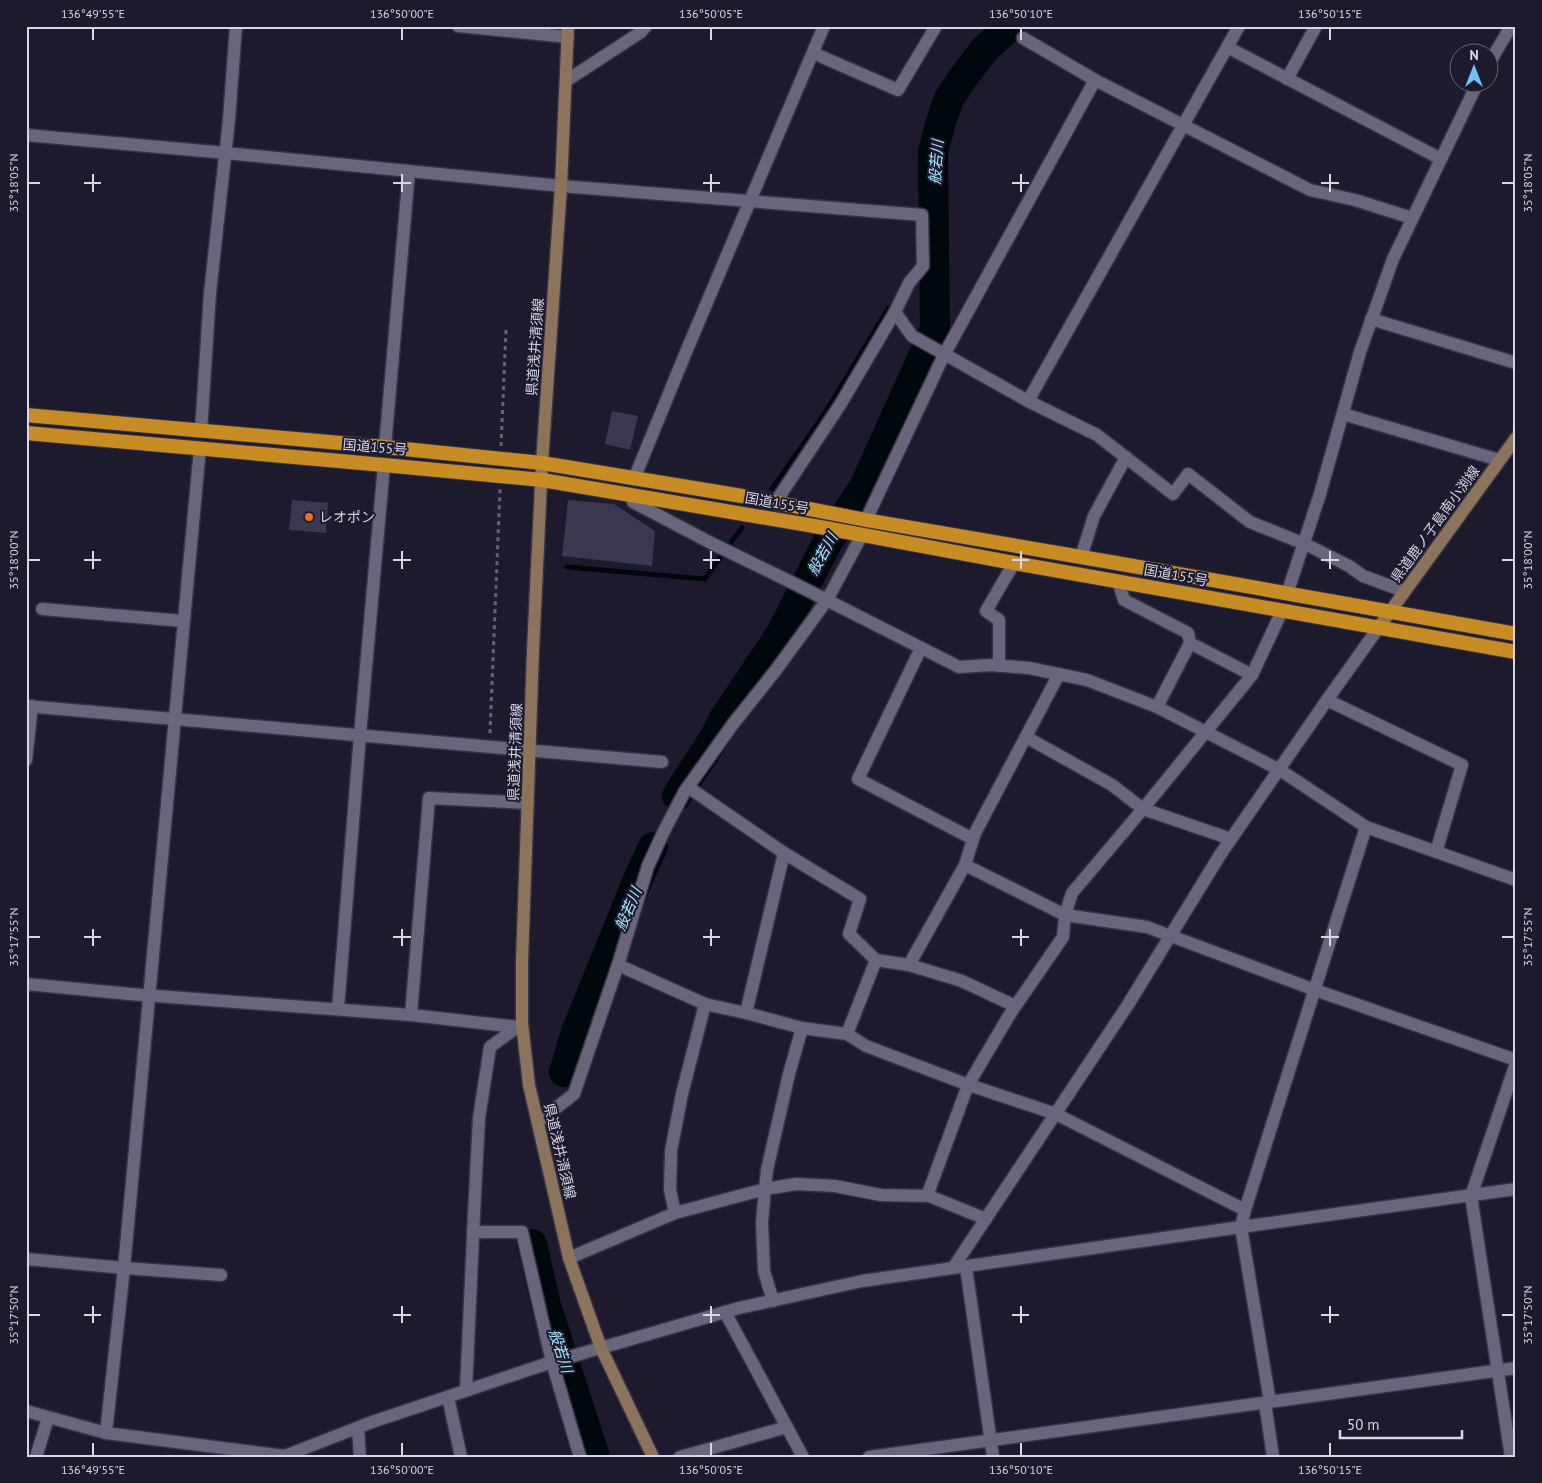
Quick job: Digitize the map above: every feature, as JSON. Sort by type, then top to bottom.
[{"type":"highway","name":"国道155号","points":[[26,415],[542,463],[775,502],[864,520],[1516,634]]},
{"type":"highway","name":"国道155号","points":[[26,433],[384,464],[542,480],[820,527],[1516,652]]},
{"type":"main road","name":"県道浅井清須線","points":[[568,32],[561,186],[542,463],[533,651],[520,1025],[529,1085],[569,1258],[601,1348],[646,1444],[654,1457]]},
{"type":"main road","name":"県道鹿ノ子島南小渕線","points":[[1379,628],[1516,438]]},
{"type":"street","points":[[201,431],[210,293],[226,153],[236,26]]},
{"type":"street","points":[[458,26],[568,32]]},
{"type":"street","points":[[566,81],[641,32],[646,26]]},
{"type":"street","points":[[634,479],[824,26]]},
{"type":"street","points":[[812,53],[898,90],[936,26]]},
{"type":"street","points":[[1028,402],[1238,26]]},
{"type":"street","points":[[1287,78],[1316,26]]},
{"type":"street","points":[[1500,45],[1511,26]]},
{"type":"street","points":[[1023,38],[1095,80],[1310,190],[1355,200],[1412,218]]},
{"type":"street","points":[[1227,47],[1441,159]]},
{"type":"street","points":[[864,520],[941,353],[1095,80]]},
{"type":"street","points":[[1287,594],[1305,544],[1360,352],[1393,259],[1473,92]]},
{"type":"street","points":[[26,135],[561,186],[922,215],[923,266],[909,283],[895,312],[840,405],[775,502]]},
{"type":"street","points":[[385,447],[409,171]]},
{"type":"street","points":[[895,312],[912,336],[921,342],[1028,402],[1097,435],[1173,494],[1188,474],[1250,522],[1305,544],[1348,566],[1363,576],[1404,591]]},
{"type":"street","points":[[1372,319],[1516,363]]},
{"type":"street","points":[[1343,414],[1499,460]]},
{"type":"street","points":[[106,1433],[124,1268],[200,448]]},
{"type":"street","points":[[1081,557],[1094,516],[1126,458]]},
{"type":"street","points":[[338,1009],[384,464]]},
{"type":"street","points":[[631,496],[633,502],[713,544],[959,667],[999,666],[1029,668],[1087,680],[1157,707],[1206,731],[1280,770],[1366,827],[1516,880]]},
{"type":"street","points":[[538,1122],[574,1094],[618,965],[648,866],[664,831],[688,787],[722,738],[776,670],[824,598],[859,534]]},
{"type":"street","points":[[999,666],[999,620],[986,611],[1014,563]]},
{"type":"street","points":[[1118,581],[1124,600],[1188,633],[1190,643],[1157,707]]},
{"type":"street","points":[[42,609],[183,621]]},
{"type":"street","points":[[927,1196],[968,1085],[1015,1006],[1064,937],[1065,915],[1072,893],[1252,675],[1282,611]]},
{"type":"street","points":[[953,1268],[1129,1003],[1231,839],[1379,628]]},
{"type":"street","points":[[1190,643],[1252,675]]},
{"type":"street","points":[[921,648],[858,779],[973,839]]},
{"type":"street","points":[[909,965],[965,865],[973,839],[1059,674]]},
{"type":"street","points":[[1327,700],[1462,765],[1436,852]]},
{"type":"street","points":[[26,760],[29,706],[662,762]]},
{"type":"street","points":[[1026,737],[1112,785],[1143,809],[1231,839]]},
{"type":"street","points":[[688,787],[784,854],[860,899],[849,934],[876,960],[909,965],[962,981],[1015,1006]]},
{"type":"street","points":[[411,1015],[429,798],[528,803]]},
{"type":"street","points":[[1273,1457],[1267,1402],[1241,1227],[1366,827]]},
{"type":"street","points":[[746,1014],[784,854]]},
{"type":"street","points":[[965,865],[1065,915],[1147,927],[1315,990],[1516,1061],[1471,1196],[1511,1457]]},
{"type":"street","points":[[847,1034],[876,960]]},
{"type":"street","points":[[618,965],[705,1004],[802,1028],[847,1034],[866,1046],[968,1085],[1056,1114],[1245,1210]]},
{"type":"street","points":[[26,984],[149,996],[338,1009],[520,1025]]},
{"type":"street","points":[[675,1213],[670,1190],[671,1151],[682,1094],[705,1004]]},
{"type":"street","points":[[466,1390],[479,1118],[490,1047],[520,1025]]},
{"type":"street","points":[[773,1301],[764,1271],[762,1222],[767,1170],[789,1074],[802,1028]]},
{"type":"street","points":[[569,1258],[675,1213],[765,1189],[796,1184],[835,1186],[881,1195],[927,1196],[986,1219]]},
{"type":"street","points":[[26,1411],[106,1433],[283,1456],[372,1422],[552,1362],[725,1312],[862,1281],[1516,1189]]},
{"type":"street","points":[[473,1232],[522,1232],[552,1362],[580,1457]]},
{"type":"street","points":[[26,1259],[221,1275]]},
{"type":"street","points":[[966,1267],[993,1457]]},
{"type":"street","points":[[725,1312],[803,1457]]},
{"type":"street","points":[[869,1457],[1516,1368]]},
{"type":"street","points":[[448,1397],[461,1457]]},
{"type":"street","points":[[36,1457],[48,1418]]},
{"type":"street","points":[[680,1457],[787,1427]]},
{"type":"street","points":[[358,1428],[360,1457]]},
{"type":"path","points":[[501,459],[506,330]]},
{"type":"path","points":[[489,746],[500,476]]},
{"type":"building","points":[[612,411],[638,416],[630,450],[605,444]]},
{"type":"building","name":"レオポン","points":[[292,500],[328,503],[326,533],[289,530]]},
{"type":"building","points":[[568,500],[614,504],[655,531],[652,566],[562,556]]},
{"type":"waterway","name":"般若川","points":[[677,796],[713,740],[723,720],[780,635],[827,543],[864,487],[935,330],[933,152],[949,99],[984,50],[1010,26]]},
{"type":"waterway","points":[[772,489],[825,413],[888,309]]},
{"type":"waterway","points":[[729,545],[742,528]]},
{"type":"waterway","points":[[567,567],[705,579],[722,555]]},
{"type":"waterway","name":"般若川","points":[[564,1072],[576,1032],[653,847]]},
{"type":"waterway","name":"般若川","points":[[532,1244],[546,1305],[595,1457]]},
{"type":"place","name":"レオポン","points":[[309,517]]}]
